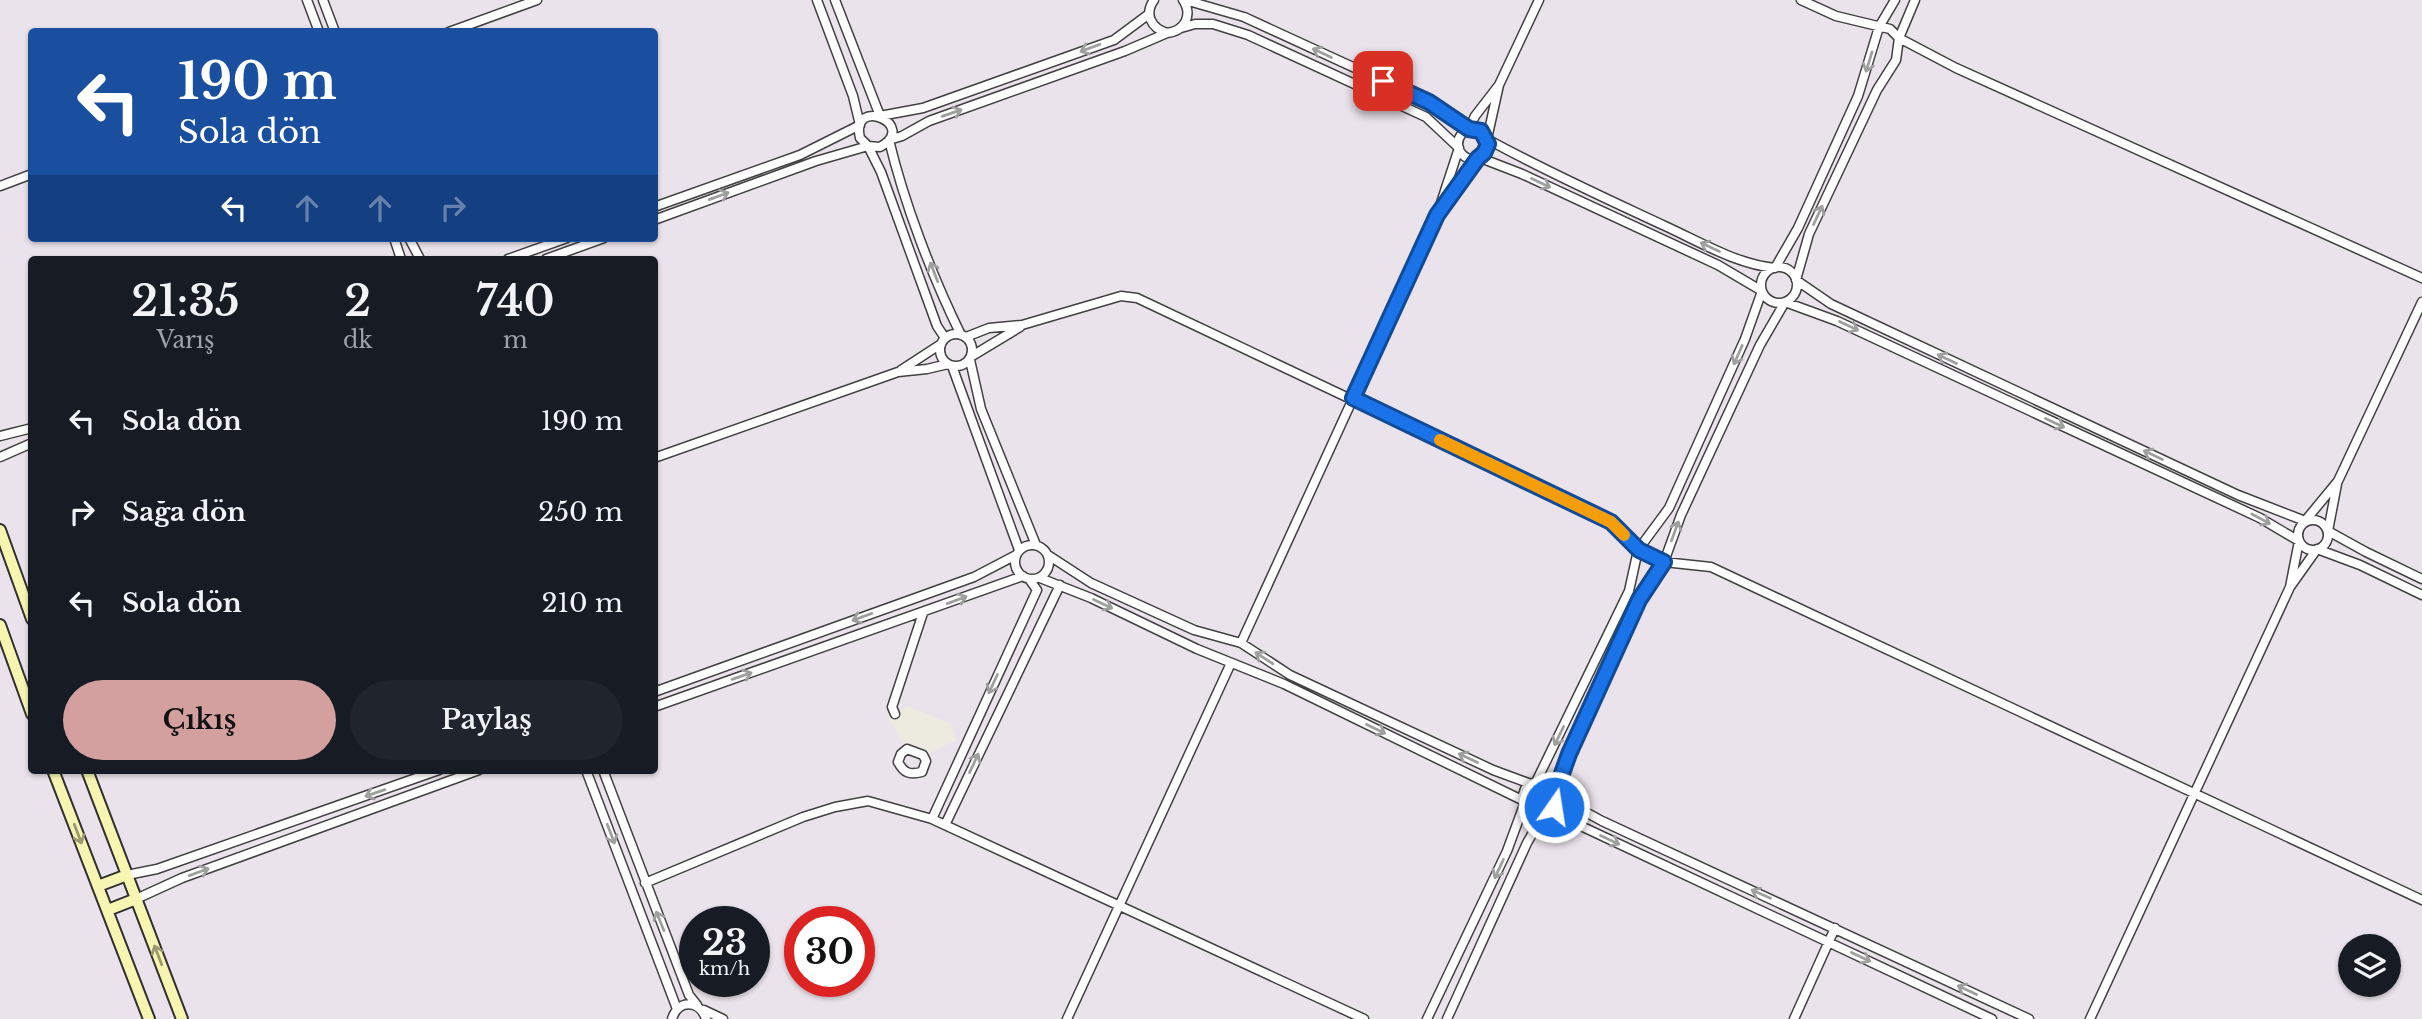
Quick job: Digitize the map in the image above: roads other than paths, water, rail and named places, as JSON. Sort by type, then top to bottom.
[{"type":"street","points":[[307,0],[317,28]]},
{"type":"street","points":[[323,0],[334,28]]},
{"type":"street","points":[[460,28],[537,0]]},
{"type":"street","points":[[817,0],[853,96],[860,125],[860,138],[868,146],[881,172],[943,341],[942,357],[950,365],[1018,552],[1015,565],[1037,590],[932,819]]},
{"type":"street","points":[[835,0],[880,116],[885,118],[891,127],[889,140],[900,183],[950,313],[972,346],[971,358],[981,409],[1035,545]]},
{"type":"street","points":[[1181,28],[1188,15],[1184,0]]},
{"type":"street","points":[[1184,0],[1244,17],[1429,102],[1469,129],[1481,131],[1487,139],[1537,167],[1727,255],[1761,267],[1789,271],[1796,280],[1831,304],[2238,495],[2305,521],[2320,521],[2328,531],[2422,579]]},
{"type":"street","points":[[1241,643],[1437,215],[1461,134],[1469,129],[1475,116],[1499,85],[1539,0]]},
{"type":"street","points":[[1801,0],[1836,16],[1890,29],[1899,38],[1956,68],[2422,278]]},
{"type":"street","points":[[1427,1019],[1507,851],[1525,789],[1534,783],[1629,591],[1639,550],[1669,508],[1745,339],[1762,291],[1762,280],[1769,270],[1774,268],[1798,228],[1858,96],[1879,27],[1895,0]]},
{"type":"street","points":[[1447,1019],[1527,843],[1545,814],[1554,807],[1569,754],[1639,600],[1664,562],[1681,515],[1760,345],[1785,302],[1796,291],[1796,280],[1809,234],[1877,90],[1896,60],[1899,38],[1915,0]]},
{"type":"street","points":[[658,206],[789,159],[860,125],[869,116],[923,108],[1114,40],[1150,5]]},
{"type":"street","points":[[1150,5],[1154,27],[1167,33]]},
{"type":"street","points":[[658,219],[793,170],[868,146],[880,147],[929,121],[1112,56],[1181,28],[1195,24],[1213,24],[1248,35],[1426,117],[1467,157],[1478,158],[1522,174],[1718,265],[1762,291],[1772,302],[1785,302],[1837,321],[2260,518],[2306,548],[2317,549],[2360,565],[2422,595]]},
{"type":"street","points":[[1437,215],[1487,148],[1499,85]]},
{"type":"street","points":[[789,159],[793,170]]},
{"type":"street","points":[[0,186],[28,176]]},
{"type":"street","points":[[673,201],[677,212]]},
{"type":"street","points":[[517,256],[556,242]]},
{"type":"street","points":[[554,256],[593,242]]},
{"type":"street","points":[[898,372],[952,334],[964,336],[989,328],[1022,326],[1121,296],[1137,298],[1611,522],[1639,550],[1664,562],[1711,567],[2422,900]]},
{"type":"street","points":[[2090,1019],[2290,587],[2317,549],[2326,543],[2338,481],[2422,302]]},
{"type":"street","points":[[658,457],[898,372],[950,365],[962,366],[1022,326]]},
{"type":"street","points":[[1974,385],[1979,374]]},
{"type":"street","points":[[0,436],[28,429]]},
{"type":"street","points":[[2094,441],[2099,430]]},
{"type":"street","points":[[0,457],[28,445]]},
{"type":"street","points":[[2185,484],[2190,473]]},
{"type":"street","points":[[2290,587],[2299,529],[2338,481]]},
{"type":"street","points":[[0,530],[28,608]]},
{"type":"street","points":[[658,691],[974,577],[1030,545],[1035,545],[1091,583],[1194,630],[1241,643],[1290,675],[1493,771],[1547,784],[1556,794],[1659,847],[2029,1019]]},
{"type":"street","points":[[1040,578],[1047,570],[1048,555]]},
{"type":"street","points":[[658,706],[1026,578],[1040,578],[1284,684],[1523,803],[1530,813],[1545,814],[1583,827],[1992,1019]]},
{"type":"street","points":[[945,825],[1060,585]]},
{"type":"street","points":[[895,714],[892,707],[923,613]]},
{"type":"street","points":[[0,625],[27,689]]},
{"type":"street","points":[[1067,1019],[1231,663]]},
{"type":"street","points":[[708,672],[713,687]]},
{"type":"street","points":[[1348,715],[1353,705]]},
{"type":"street","points":[[55,774],[149,1019]]},
{"type":"street","points":[[89,774],[182,1019]]},
{"type":"street","points":[[108,910],[182,878],[468,774]]},
{"type":"street","points":[[587,774],[674,1014]]},
{"type":"street","points":[[604,774],[689,995],[706,1019]]},
{"type":"street","points":[[98,886],[127,875],[157,869],[425,775],[429,788]]},
{"type":"street","points":[[645,883],[791,822],[835,807],[869,801],[932,819],[1364,1019]]},
{"type":"street","points":[[1653,860],[1659,847]]},
{"type":"street","points":[[1794,1019],[1835,928]]},
{"type":"street","points":[[1470,931],[1483,937]]},
{"type":"street","points":[[664,1019],[687,1004],[723,1019]]}]
